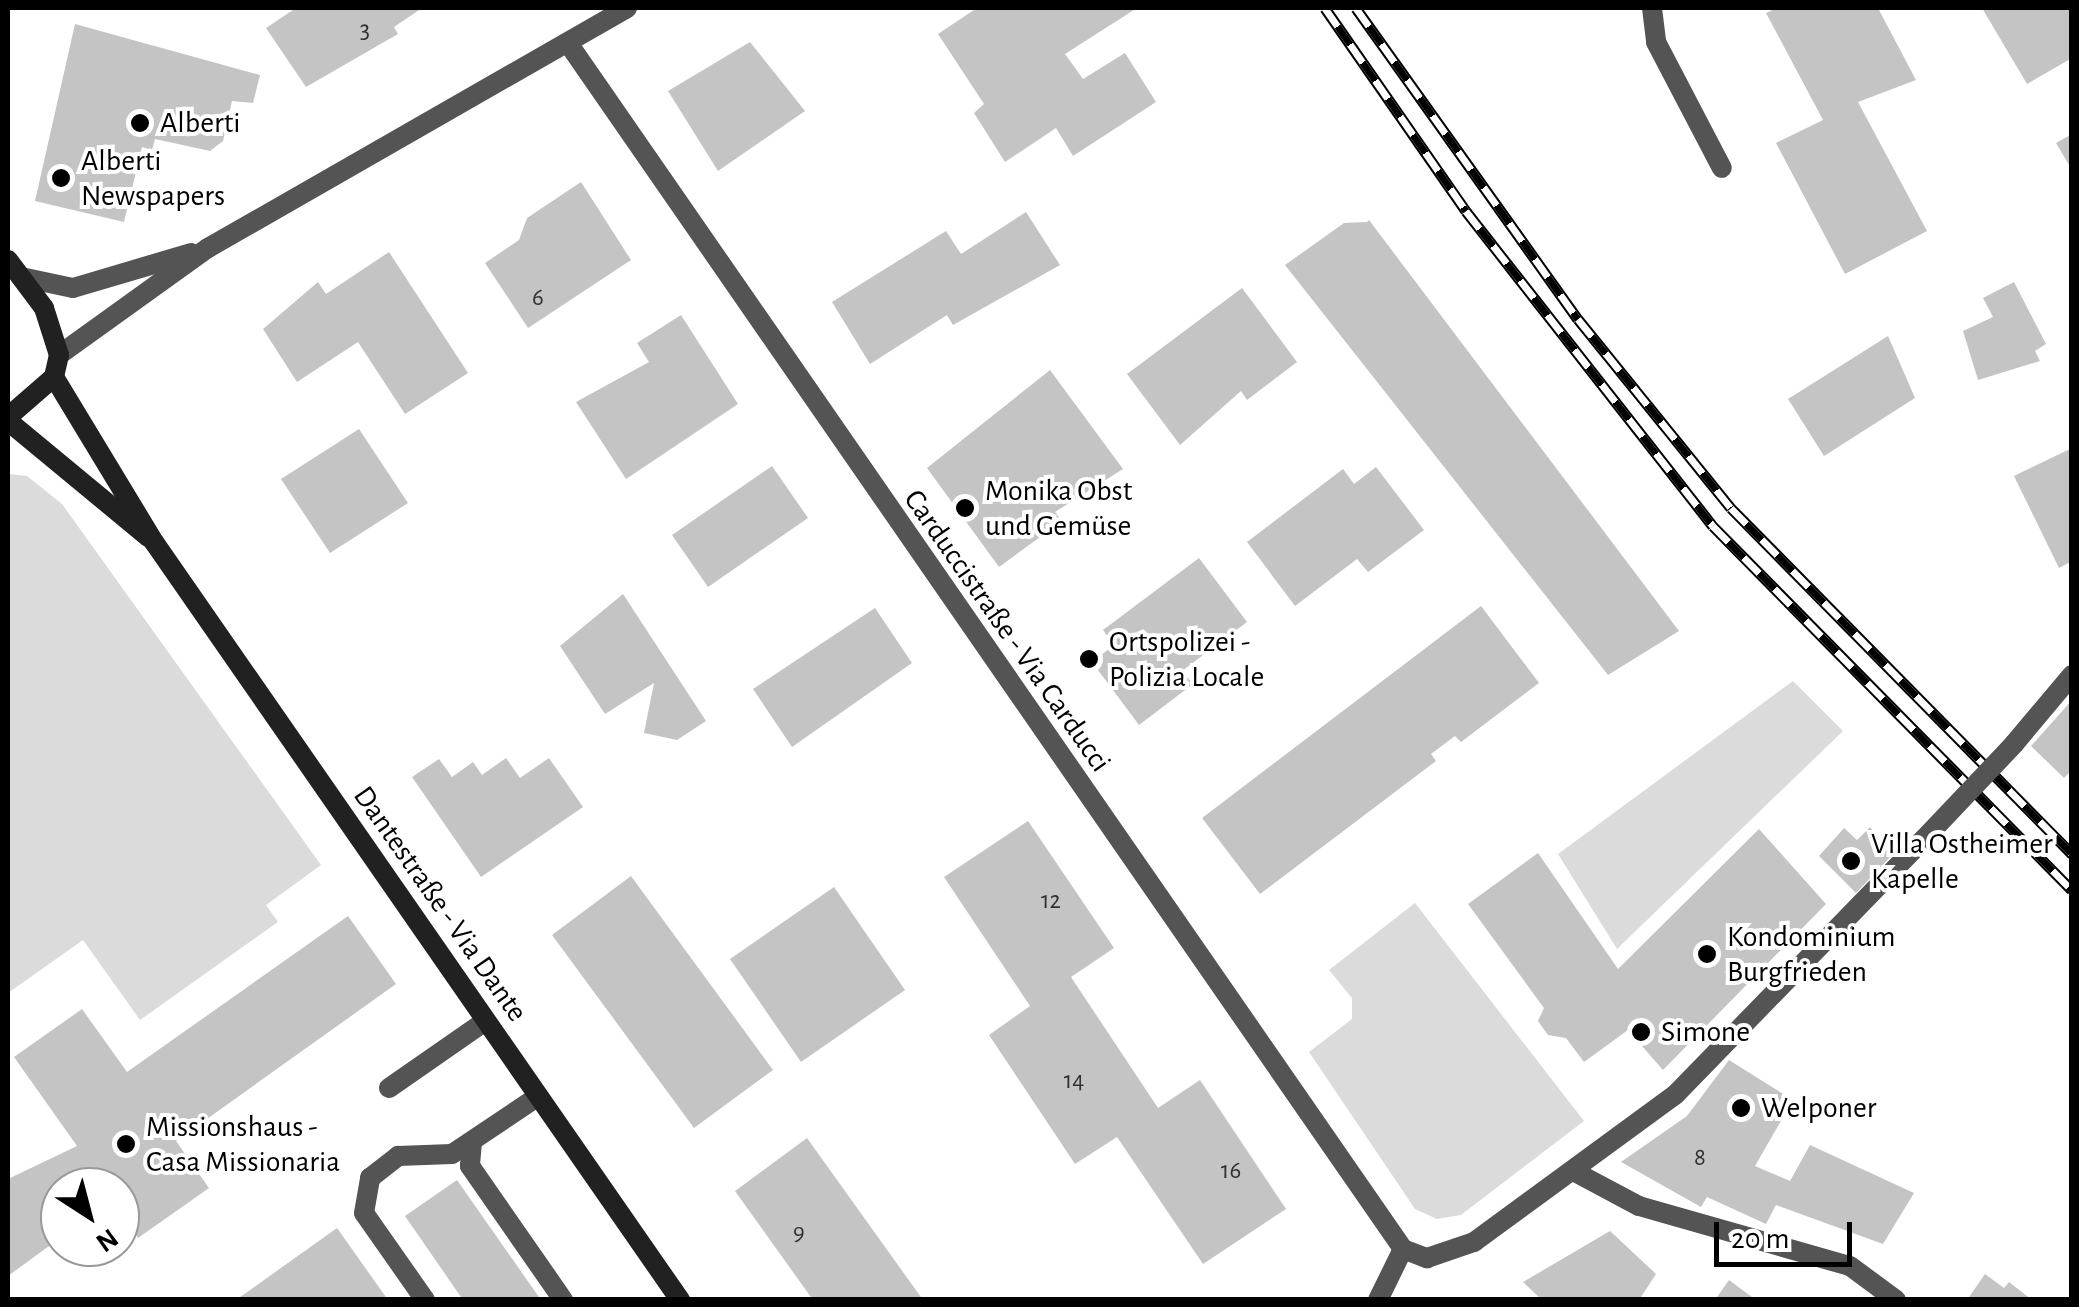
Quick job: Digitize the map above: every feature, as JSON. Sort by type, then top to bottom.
[{"type":"main road","points":[[8,260],[22,277],[59,355],[54,377]]},
{"type":"main road","name":"Dantestraße - Via Dante","points":[[154,542],[8,419],[54,377],[154,542],[680,1300]]},
{"type":"street","points":[[59,355],[208,248],[627,8]]},
{"type":"street","points":[[1652,8],[1656,42],[1722,168]]},
{"type":"street","name":"Carduccistraße - Via Carducci","points":[[568,43],[1403,1249]]},
{"type":"street","points":[[22,277],[73,288],[208,248]]},
{"type":"street","points":[[1378,1300],[1403,1249],[1449,1255],[1575,1172],[1675,1095],[2014,744],[2072,675]]},
{"type":"street","points":[[389,1088],[484,1022]]},
{"type":"street","points":[[425,1300],[364,1213],[370,1178],[398,1156],[452,1154],[537,1097]]},
{"type":"street","points":[[472,1142],[470,1166],[563,1300]]},
{"type":"street","points":[[1575,1172],[1639,1206],[1850,1266],[1896,1300]]},
{"type":"shaded area","points":[[8,474],[27,476],[62,504],[321,865],[266,905],[278,922],[140,1020],[83,940],[8,993]]},
{"type":"shaded area","points":[[1793,681],[1843,731],[1617,949],[1558,854]]},
{"type":"shaded area","points":[[1415,903],[1584,1121],[1461,1215],[1437,1219],[1415,1209],[1309,1052],[1352,1019],[1352,998],[1329,970]]},
{"type":"building","points":[[296,8],[422,8],[394,27],[398,34],[306,87],[266,28]]},
{"type":"building","points":[[977,8],[1137,8],[1065,54],[1083,79],[1125,53],[1156,102],[1073,156],[1056,128],[1005,162],[974,113],[984,104],[938,34]]},
{"type":"building","points":[[1777,8],[1878,8],[1916,80],[1858,102],[1927,231],[1845,274],[1776,143],[1823,120],[1766,13]]},
{"type":"building","points":[[1982,8],[2072,8],[2072,58],[2027,84]]},
{"type":"building","name":"Alberti","points":[[75,24],[260,75],[253,103],[232,101],[223,141],[210,151],[155,139],[152,150],[142,147],[124,222],[35,201]]},
{"type":"building","points":[[750,42],[805,111],[718,171],[668,91]]},
{"type":"building","points":[[2072,134],[2072,170],[2056,143]]},
{"type":"building","points":[[581,182],[631,260],[528,328],[485,263],[519,240],[527,218]]},
{"type":"building","points":[[1026,212],[1060,265],[953,325],[947,315],[870,364],[832,302],[946,231],[961,254]]},
{"type":"building","points":[[1367,222],[1679,631],[1608,675],[1285,265],[1344,223]]},
{"type":"building","points":[[389,252],[468,373],[405,414],[358,342],[297,382],[263,329],[318,282],[326,294]]},
{"type":"building","points":[[2014,282],[2046,344],[2035,351],[2040,361],[1978,380],[1963,331],[1993,317],[1983,298]]},
{"type":"building","points":[[1242,288],[1297,362],[1247,400],[1241,391],[1180,445],[1127,374]]},
{"type":"building","points":[[681,315],[738,404],[626,479],[576,402],[649,362],[637,343]]},
{"type":"building","points":[[1888,336],[1915,398],[1824,456],[1788,399]]},
{"type":"building","points":[[1050,370],[1123,469],[1055,512],[1062,521],[999,567],[927,468]]},
{"type":"building","points":[[359,429],[408,503],[330,553],[281,479]]},
{"type":"building","points":[[2072,448],[2072,561],[2059,568],[2014,476]]},
{"type":"building","points":[[772,466],[808,518],[708,587],[672,535]]},
{"type":"building","points":[[1376,467],[1424,530],[1368,572],[1357,559],[1295,606],[1247,542],[1343,469],[1354,484]]},
{"type":"building","points":[[1199,558],[1247,622],[1182,671],[1193,684],[1139,725],[1092,662],[1114,645],[1103,630]]},
{"type":"building","points":[[623,594],[706,721],[677,740],[644,733],[654,683],[605,714],[560,646]]},
{"type":"building","points":[[1481,606],[1539,683],[1461,742],[1455,736],[1431,754],[1436,761],[1260,894],[1202,818]]},
{"type":"building","points":[[875,608],[912,663],[792,747],[753,689]]},
{"type":"building","points":[[2072,700],[2072,770],[2064,778],[2031,746]]},
{"type":"building","points":[[506,758],[520,778],[549,758],[583,807],[481,877],[412,777],[439,759],[452,777],[473,762],[482,775]]},
{"type":"building","points":[[1028,821],[1114,948],[1071,977],[1158,1108],[1200,1080],[1286,1209],[1203,1264],[1117,1137],[1075,1164],[989,1035],[1030,1006],[944,877]]},
{"type":"building","name":"Villa Ostheimer Kapelle","points":[[1870,827],[1891,856],[1856,893],[1819,856],[1844,828],[1857,840]]},
{"type":"building","name":"Kondominium Burgfrieden","points":[[1759,829],[1826,904],[1663,1070],[1628,1030],[1584,1062],[1566,1038],[1548,1035],[1538,1021],[1544,1008],[1468,904],[1538,853],[1618,969]]},
{"type":"building","points":[[631,876],[773,1070],[694,1128],[552,935]]},
{"type":"building","points":[[834,887],[905,990],[801,1062],[730,959]]},
{"type":"building","points":[[348,916],[396,984],[176,1141],[209,1188],[140,1237],[140,1167],[40,1167],[40,1253],[8,1276],[8,1179],[77,1146],[14,1057],[82,1009],[127,1072]]},
{"type":"building","points":[[1729,1060],[1793,1100],[1755,1166],[1790,1181],[1810,1145],[1914,1193],[1883,1244],[1776,1205],[1766,1224],[1707,1197],[1701,1207],[1621,1162],[1687,1116]]},
{"type":"building","points":[[807,1138],[923,1300],[813,1300],[735,1191]]},
{"type":"building","points":[[457,1180],[541,1300],[463,1300],[405,1216]]},
{"type":"building","points":[[337,1228],[388,1300],[236,1300]]},
{"type":"building","points":[[1610,1231],[1656,1274],[1639,1300],[1542,1300],[1523,1282]]},
{"type":"building","points":[[1985,1274],[2004,1288],[2009,1282],[2032,1300],[1967,1300]]},
{"type":"building","points":[[1729,1280],[1756,1300],[1715,1300]]},
{"type":"railway","points":[[1325,8],[1466,211],[1713,526],[2072,890]]},
{"type":"railway","points":[[1356,8],[1578,319],[1731,508],[2072,854]]},
{"type":"place","name":"Alberti","points":[[140,123]]},
{"type":"place","name":"Alberti Newspapers","points":[[61,178]]},
{"type":"place","name":"Monika Obst und Gemüse","points":[[965,508]]},
{"type":"place","name":"Ortspolizei - Polizia Locale","points":[[1089,659]]},
{"type":"place","name":"Villa Ostheimer Kapelle","points":[[1851,861]]},
{"type":"place","name":"Kondominium Burgfrieden","points":[[1707,954]]},
{"type":"place","name":"Simone","points":[[1641,1032]]},
{"type":"place","name":"Welponer","points":[[1741,1108]]},
{"type":"place","name":"Missionshaus - Casa Missionaria","points":[[126,1144]]}]
